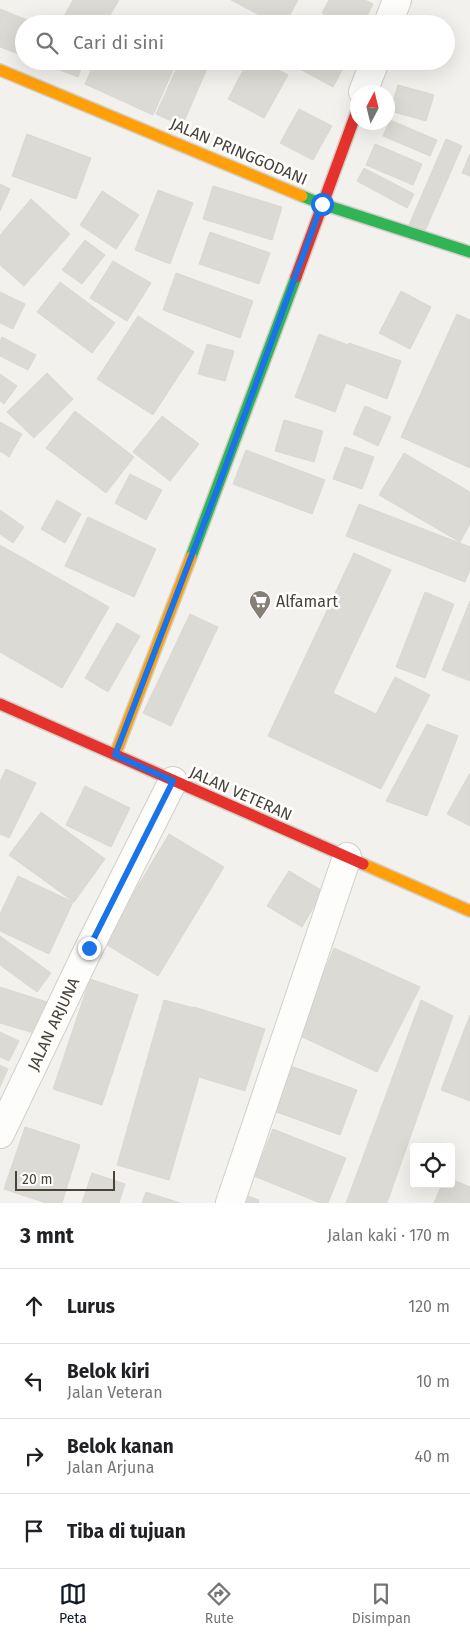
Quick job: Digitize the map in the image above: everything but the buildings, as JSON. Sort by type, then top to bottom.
[{"type":"street","points":[[391,15],[397,0]]},
{"type":"street","name":"JALAN PRINGGODANI","points":[[0,70],[322,204],[470,252]]},
{"type":"street","points":[[366,85],[372,70]]},
{"type":"street","points":[[115,755],[218,487],[350,129]]},
{"type":"street","name":"JALAN VETERAN","points":[[0,704],[347,857],[469,908]]},
{"type":"street","name":"JALAN ARJUNA","points":[[0,1134],[89,948],[173,781]]},
{"type":"street","points":[[230,1203],[347,857]]},
{"type":"traffic: fast","points":[[302,196],[470,252]]},
{"type":"traffic: fast","points":[[191,557],[296,277]]},
{"type":"traffic: slow","points":[[0,70],[302,196]]},
{"type":"traffic: slow","points":[[115,755],[191,557]]},
{"type":"traffic: slow","points":[[363,864],[470,911]]},
{"type":"traffic: jam","points":[[296,277],[350,130]]},
{"type":"traffic: jam","points":[[0,704],[363,864]]},
{"type":"place","name":"Alfamart","points":[[260,620]]},
{"type":"route","points":[[89,948],[173,781],[115,755],[218,487],[322,204]]}]
